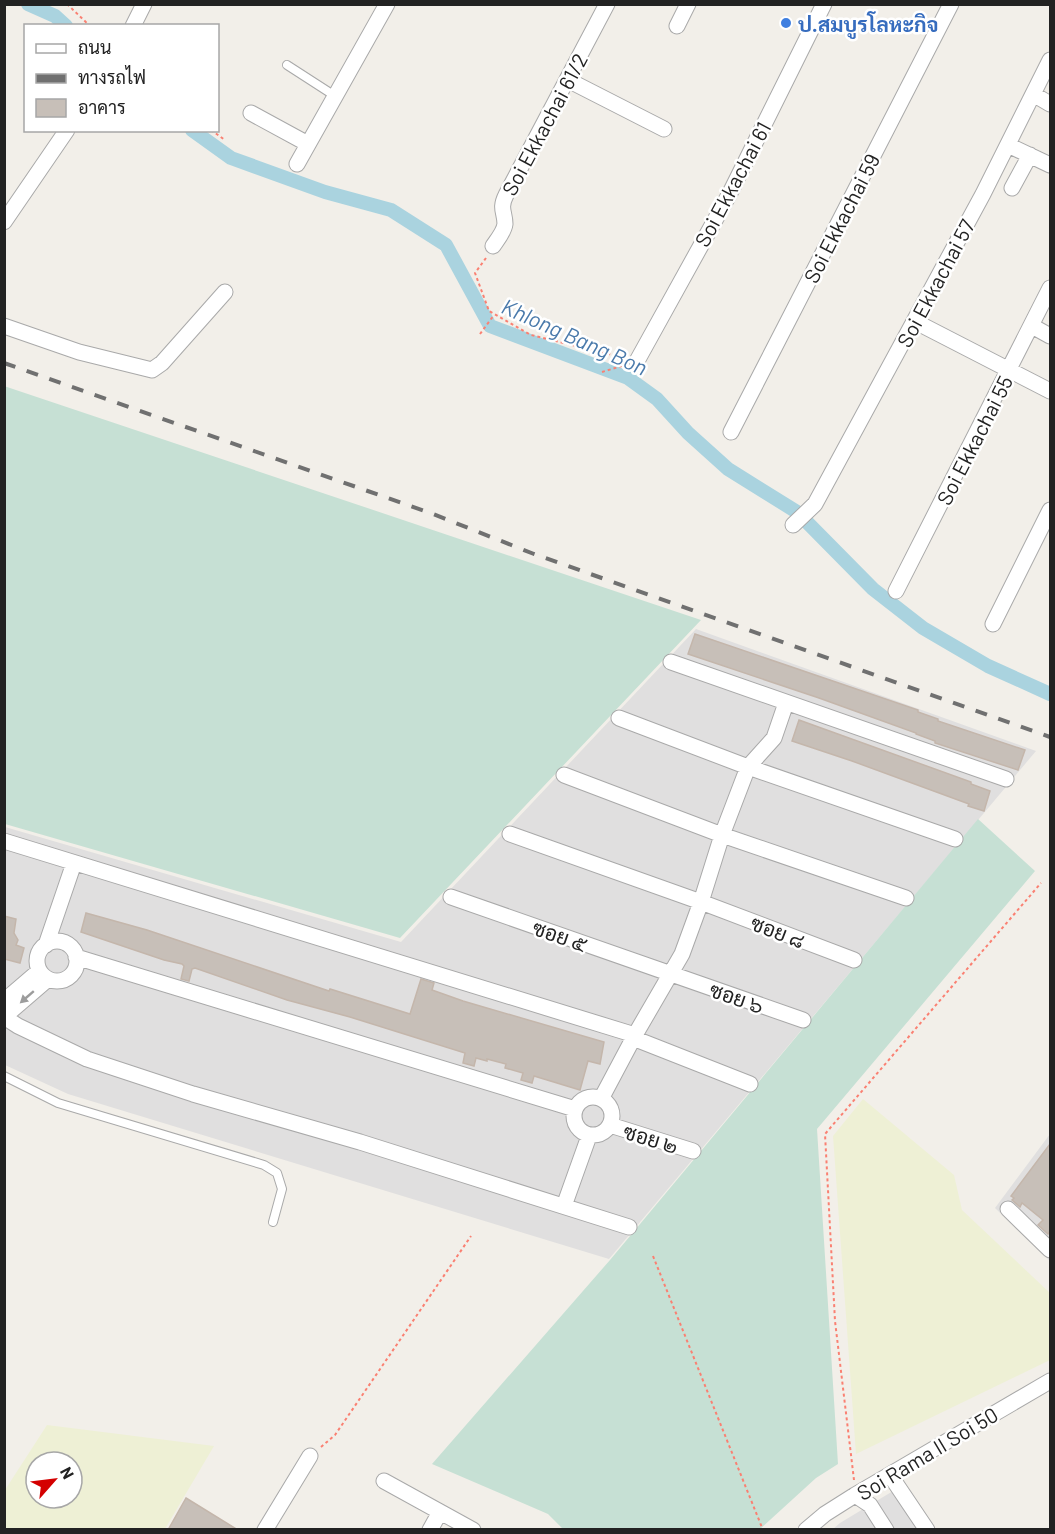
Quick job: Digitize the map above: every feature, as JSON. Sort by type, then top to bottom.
[{"type":"street","points":[[134,24],[144,4]]},
{"type":"street","points":[[297,164],[387,4]]},
{"type":"street","name":"Soi Ekkachai 61/2","points":[[494,246],[504,229],[502,202],[608,4]]},
{"type":"street","points":[[677,26],[688,4]]},
{"type":"street","name":"Soi Ekkachai 61","points":[[637,361],[730,193],[825,4]]},
{"type":"street","name":"Soi Ekkachai 59","points":[[731,432],[951,4]]},
{"type":"street","name":"Soi Ekkachai 57","points":[[793,525],[815,504],[1008,145],[1050,60]]},
{"type":"street","points":[[568,80],[664,129]]},
{"type":"street","points":[[1033,94],[1050,104]]},
{"type":"street","points":[[251,112],[308,144]]},
{"type":"street","points":[[4,222],[66,132]]},
{"type":"street","points":[[1008,145],[1050,165]]},
{"type":"street","points":[[1012,188],[1030,155]]},
{"type":"street","name":"Soi Ekkachai 55","points":[[896,591],[1050,288]]},
{"type":"street","points":[[4,326],[79,352],[152,370],[162,363],[225,292]]},
{"type":"street","points":[[914,321],[1050,391]]},
{"type":"street","points":[[1032,326],[1050,336]]},
{"type":"street","points":[[993,624],[1050,510]]},
{"type":"street","points":[[671,662],[1006,779]]},
{"type":"street","points":[[602,1099],[634,1036],[682,954],[722,835],[748,767],[774,738],[786,703]]},
{"type":"street","points":[[619,717],[748,767],[955,839]]},
{"type":"street","points":[[564,776],[722,835],[906,898]]},
{"type":"street","name":"ซอย ๘","points":[[510,834],[701,902],[854,960]]},
{"type":"street","points":[[4,842],[634,1036],[750,1084]]},
{"type":"street","points":[[46,945],[74,864]]},
{"type":"street","name":"ซอย ๕","points":[[451,897],[670,973]]},
{"type":"street","points":[[56,941],[69,945],[77,963],[67,978],[58,981],[43,975],[37,959],[39,952],[46,945],[56,941]]},
{"type":"street","points":[[76,957],[574,1110]]},
{"type":"street","name":"ซอย ๖","points":[[670,973],[803,1020]]},
{"type":"street","points":[[4,1001],[43,975]]},
{"type":"street","points":[[4,1012],[12,1010],[43,975]]},
{"type":"street","points":[[4,1017],[18,1026],[98,1063],[193,1094],[360,1142],[629,1227]]},
{"type":"street","points":[[592,1097],[602,1099],[612,1112],[610,1125],[600,1134],[589,1136],[577,1126],[574,1120],[574,1110],[580,1101],[592,1097]]},
{"type":"street","name":"ซอย ๒","points":[[610,1125],[693,1151]]},
{"type":"street","points":[[564,1206],[589,1136]]},
{"type":"street","points":[[1008,1209],[1050,1250]]},
{"type":"street","name":"Soi Rama II Soi 50","points":[[807,1530],[825,1514],[855,1495],[1050,1381]]},
{"type":"street","points":[[265,1530],[310,1456]]},
{"type":"street","points":[[890,1475],[927,1530]]},
{"type":"street","points":[[384,1481],[446,1520],[473,1530]]},
{"type":"street","points":[[855,1495],[870,1505],[886,1530]]},
{"type":"street","points":[[430,1530],[446,1520]]},
{"type":"lane","points":[[287,65],[335,96]]},
{"type":"lane","points":[[4,1076],[58,1103],[264,1165],[277,1173],[282,1189],[273,1222]]},
{"type":"path","points":[[67,4],[88,24]]},
{"type":"path","points":[[214,132],[225,140]]},
{"type":"path","points":[[494,246],[475,273],[489,311],[531,335],[637,361]]},
{"type":"path","points":[[480,334],[495,315]]},
{"type":"path","points":[[602,372],[637,361]]},
{"type":"path","points":[[855,1495],[835,1321],[825,1134],[1041,884]]},
{"type":"path","points":[[310,1456],[335,1436],[471,1236]]},
{"type":"path","points":[[653,1256],[763,1530]]},
{"type":"shaded area","points":[[696,629],[1036,751],[609,1259],[68,1094],[5,1065],[5,827],[401,942]]},
{"type":"shaded area","points":[[1050,1134],[1050,1261],[995,1208]]},
{"type":"shaded area","points":[[898,1488],[927,1530],[832,1530],[840,1523]]},
{"type":"green space","points":[[4,386],[701,620],[400,938],[5,824]]},
{"type":"green space","points":[[978,819],[1035,871],[817,1129],[838,1464],[816,1478],[759,1530],[563,1529],[548,1514],[432,1464],[610,1260]]},
{"type":"green space","points":[[863,1099],[954,1175],[962,1210],[1050,1293],[1050,1360],[856,1454],[833,1136]]},
{"type":"green space","points":[[47,1425],[214,1446],[165,1529],[5,1529],[5,1490],[24,1461],[24,1510],[84,1510],[84,1450],[31,1450]]},
{"type":"building","points":[[695,634],[918,710],[938,721],[1025,750],[1018,770],[935,743],[916,733],[819,698],[688,654]]},
{"type":"building","points":[[799,720],[971,782],[971,784],[990,791],[984,811],[792,741]]},
{"type":"building","points":[[86,913],[147,930],[329,991],[330,989],[410,1014],[421,979],[434,983],[432,990],[463,1001],[604,1042],[600,1064],[588,1061],[580,1090],[534,1076],[532,1083],[521,1080],[523,1073],[505,1068],[506,1064],[487,1059],[487,1061],[476,1058],[474,1066],[463,1063],[465,1053],[287,1000],[195,968],[192,969],[189,981],[181,979],[184,966],[182,964],[81,932]]},
{"type":"building","points":[[4,916],[16,919],[14,933],[18,940],[16,945],[24,948],[20,963],[4,959]]},
{"type":"building","points":[[1050,1144],[1050,1230],[1048,1234],[1038,1225],[1043,1220],[1022,1203],[1020,1207],[1011,1196]]},
{"type":"building","points":[[186,1498],[238,1530],[168,1530]]},
{"type":"waterway","name":"Khlong Bang Bon","points":[[28,4],[55,16],[64,24]]},
{"type":"waterway","name":"Khlong Bang Bon","points":[[195,132],[231,158],[325,192],[391,210],[446,245],[490,326],[628,378],[657,399],[688,433],[728,469],[797,512],[873,589],[923,628],[988,666],[1050,694]]},
{"type":"railway","points":[[4,363],[433,514],[534,554],[1050,737]]},
{"type":"place","name":"ป.สมบูรโลหะกิจ","points":[[786,23]]}]
